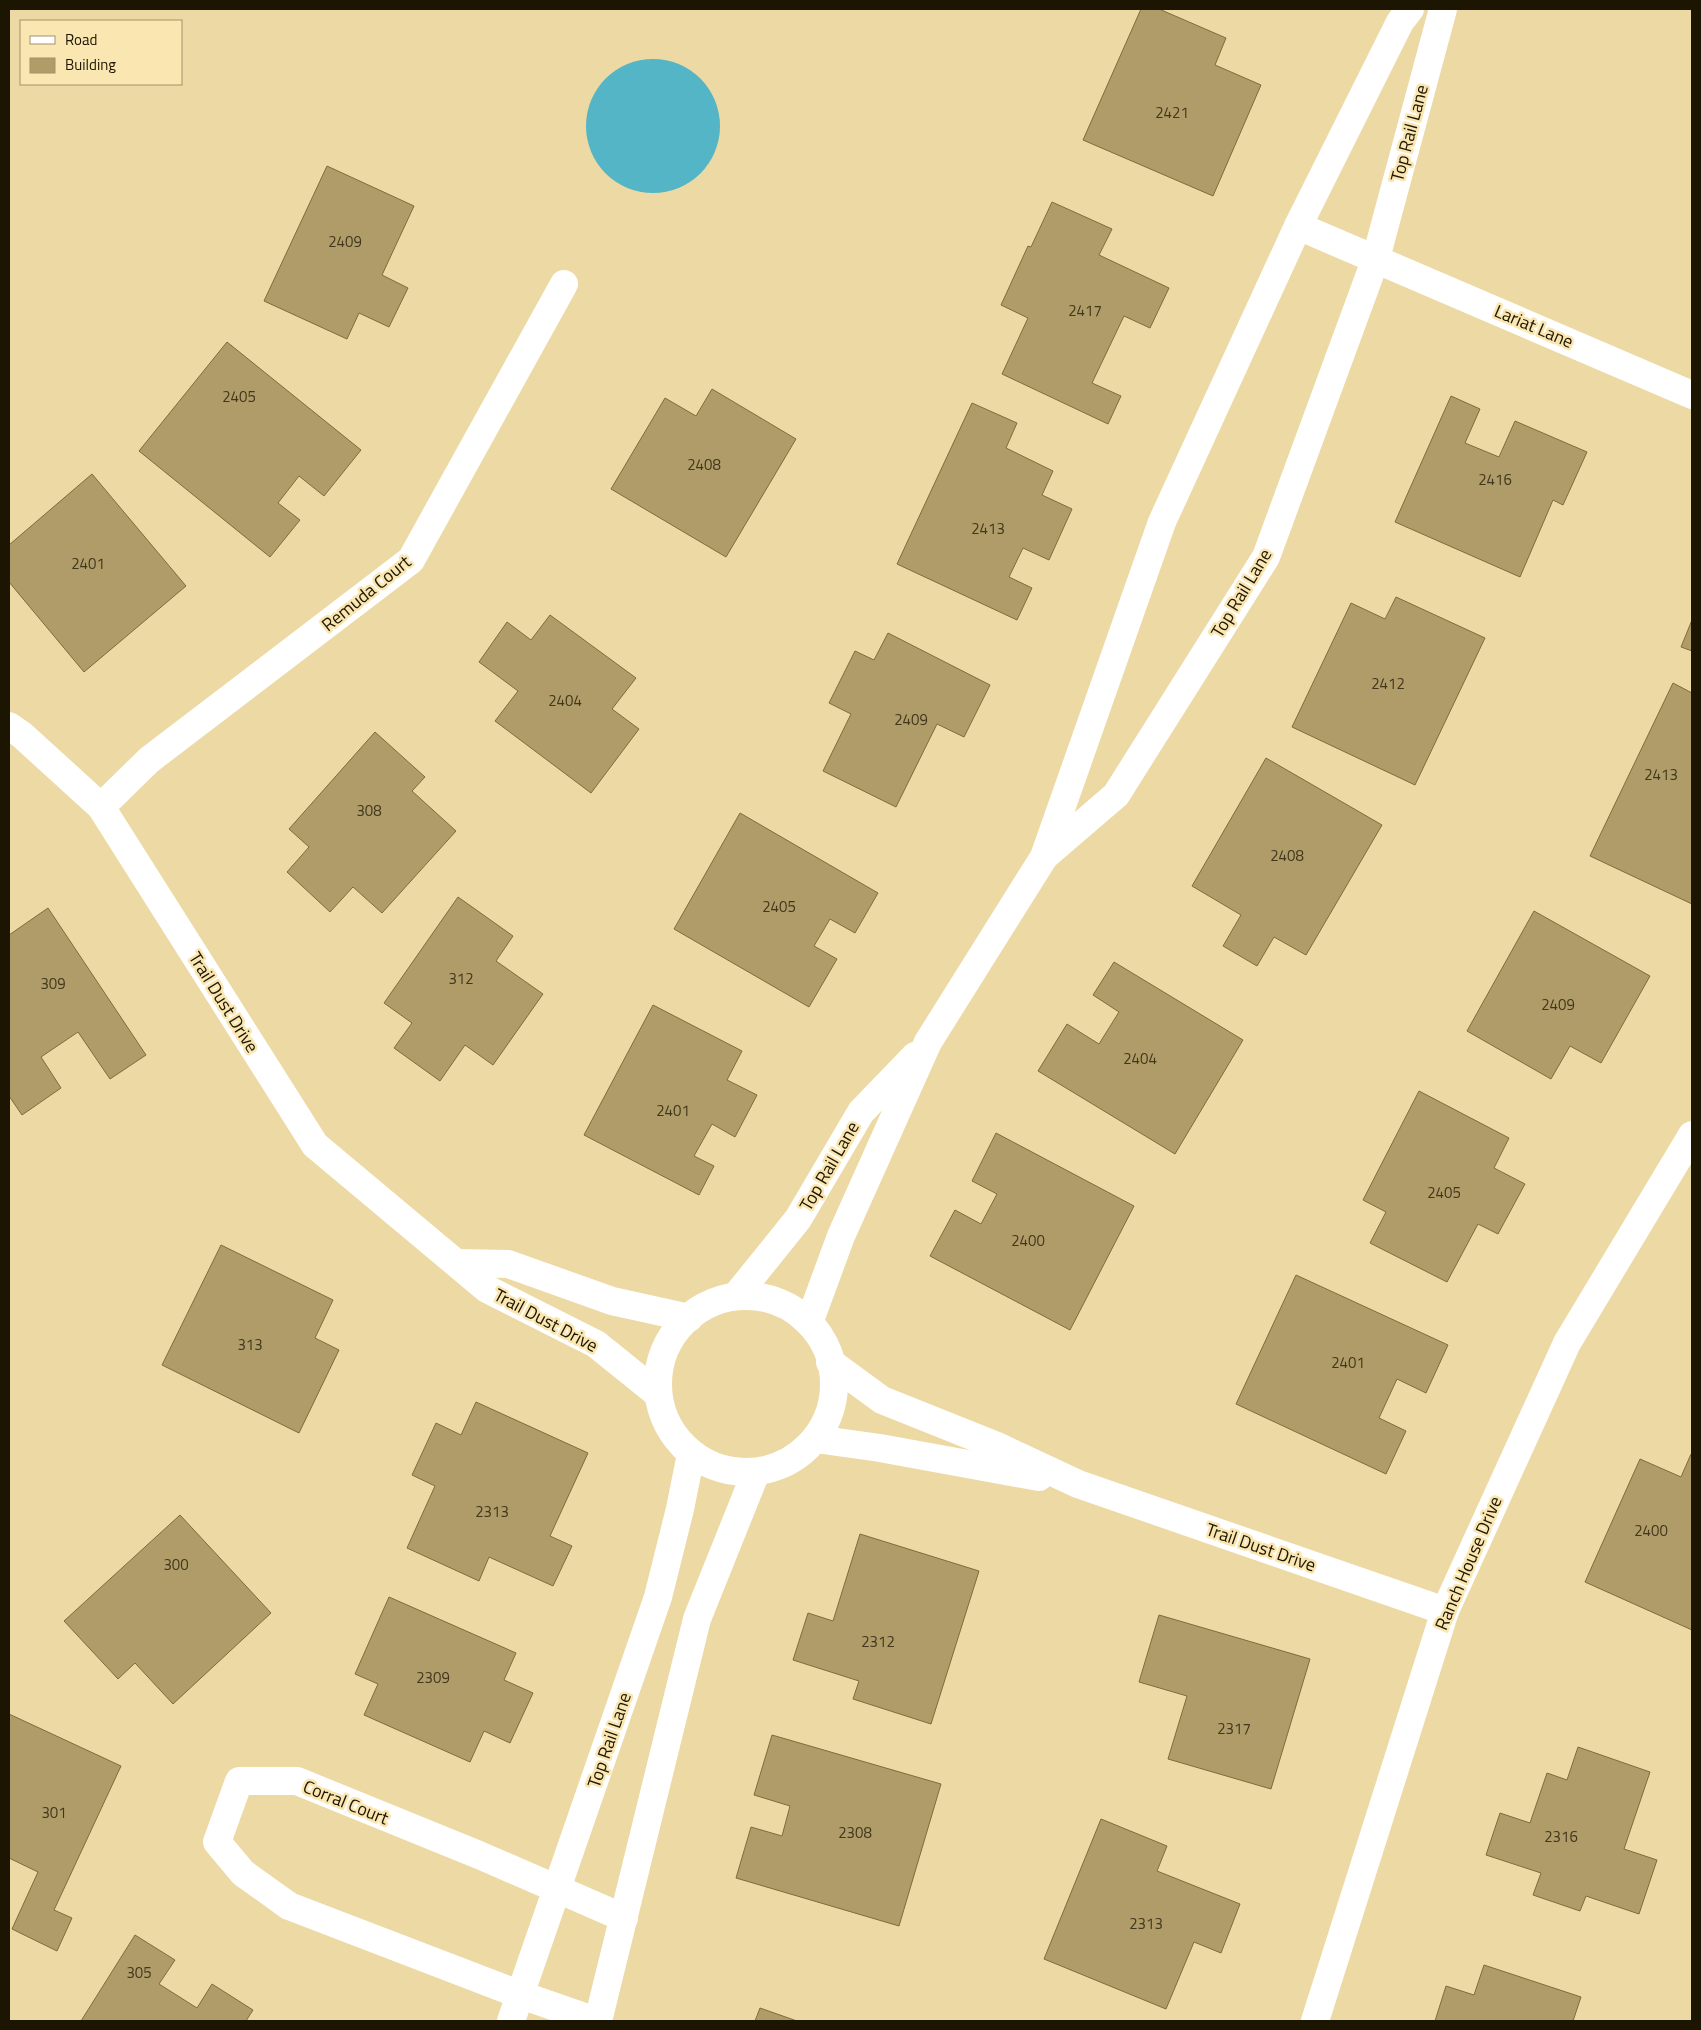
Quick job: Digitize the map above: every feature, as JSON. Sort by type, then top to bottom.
[{"type":"street","name":"Top Rail Lane","points":[[809,1323],[842,1236],[928,1042],[1044,857],[1162,522],[1298,226],[1400,22],[1410,9]]},
{"type":"street","name":"Top Rail Lane","points":[[1044,857],[1116,795],[1266,557],[1376,258],[1443,9]]},
{"type":"street","points":[[1298,226],[1376,258]]},
{"type":"street","name":"Lariat Lane","points":[[1376,258],[1692,395]]},
{"type":"street","name":"Remuda Court","points":[[101,807],[149,760],[411,560],[564,284]]},
{"type":"street","name":"Trail Dust Drive","points":[[9,726],[22,735],[101,807],[315,1145],[487,1289],[596,1344],[658,1394]]},
{"type":"street","name":"Top Rail Lane","points":[[736,1296],[798,1219],[861,1112],[928,1042]]},
{"type":"street","name":"Ranch House Drive","points":[[1315,2021],[1445,1611],[1567,1343],[1692,1135]]},
{"type":"street","name":"Trail Dust Drive","points":[[457,1263],[508,1264],[612,1301],[689,1318]]},
{"type":"street","points":[[736,1296],[771,1299],[802,1314],[824,1341],[834,1374],[831,1409],[816,1439],[789,1462],[756,1472],[722,1470],[691,1454],[669,1427],[658,1394],[661,1360],[677,1329],[704,1306],[736,1296]]},
{"type":"street","name":"Trail Dust Drive","points":[[830,1362],[882,1400],[997,1446],[1078,1484],[1445,1611]]},
{"type":"street","name":"Trail Dust Drive","points":[[816,1439],[880,1448],[1078,1484]]},
{"type":"street","name":"Top Rail Lane","points":[[511,2021],[658,1597],[680,1509],[691,1454]]},
{"type":"street","points":[[597,2021],[697,1619],[756,1472]]},
{"type":"street","name":"Corral Court","points":[[597,2021],[521,1995],[289,1906],[243,1874],[217,1842],[239,1781],[297,1781],[478,1855],[624,1918]]},
{"type":"water","points":[[653,59],[678,64],[700,79],[715,101],[720,126],[715,151],[700,173],[678,188],[653,193],[628,188],[606,173],[591,151],[586,126],[591,101],[606,79],[628,64]]},
{"type":"building","points":[[1141,9],[1159,9],[1226,38],[1215,65],[1261,85],[1213,196],[1083,140]]},
{"type":"building","points":[[327,166],[414,206],[382,275],[408,288],[389,327],[359,313],[347,339],[264,301]]},
{"type":"building","points":[[1052,202],[1112,229],[1099,255],[1169,288],[1150,328],[1124,316],[1092,383],[1121,396],[1108,424],[1002,374],[1028,318],[1001,305],[1028,246],[1031,247]]},
{"type":"building","points":[[227,342],[361,450],[324,496],[299,476],[278,503],[300,520],[270,557],[139,451]]},
{"type":"building","points":[[712,389],[796,439],[726,557],[611,489],[665,398],[696,416]]},
{"type":"building","points":[[1451,396],[1480,409],[1465,443],[1499,457],[1515,421],[1587,452],[1563,505],[1553,500],[1520,577],[1395,522]]},
{"type":"building","points":[[972,403],[1017,423],[1006,448],[1053,471],[1042,495],[1072,509],[1049,560],[1023,548],[1009,577],[1032,588],[1017,620],[897,564]]},
{"type":"building","points":[[92,474],[186,586],[84,672],[9,582],[9,545]]},
{"type":"building","points":[[1396,597],[1485,638],[1415,785],[1292,727],[1351,603],[1385,619]]},
{"type":"building","points":[[550,615],[636,678],[612,709],[639,729],[591,793],[495,721],[518,691],[479,662],[507,622],[531,640]]},
{"type":"building","points":[[1692,620],[1692,651],[1681,647]]},
{"type":"building","points":[[888,633],[990,685],[964,737],[937,724],[896,807],[823,771],[851,714],[829,703],[855,651],[874,660]]},
{"type":"building","points":[[1673,683],[1692,693],[1692,904],[1590,856]]},
{"type":"building","points":[[375,732],[425,777],[412,791],[456,831],[382,913],[353,887],[330,912],[287,872],[309,847],[289,829]]},
{"type":"building","points":[[1266,758],[1382,825],[1306,955],[1274,937],[1257,966],[1223,946],[1241,915],[1192,886]]},
{"type":"building","points":[[740,813],[878,893],[855,933],[830,919],[814,946],[837,959],[809,1007],[674,929]]},
{"type":"building","points":[[458,897],[513,936],[496,961],[543,994],[493,1065],[465,1045],[440,1081],[394,1048],[412,1023],[384,1003]]},
{"type":"building","points":[[48,908],[146,1055],[110,1079],[78,1032],[41,1057],[61,1088],[22,1115],[9,1096],[9,935]]},
{"type":"building","points":[[1534,911],[1650,976],[1601,1063],[1570,1046],[1551,1079],[1467,1031]]},
{"type":"building","points":[[1114,962],[1243,1040],[1175,1154],[1038,1071],[1067,1024],[1099,1044],[1119,1012],[1093,995]]},
{"type":"building","points":[[653,1005],[742,1051],[727,1080],[757,1095],[735,1137],[712,1124],[694,1156],[714,1166],[699,1195],[584,1135]]},
{"type":"building","points":[[1419,1091],[1509,1138],[1494,1168],[1525,1184],[1498,1234],[1478,1224],[1447,1282],[1370,1243],[1386,1212],[1363,1200]]},
{"type":"building","points":[[996,1133],[1134,1206],[1070,1330],[930,1256],[955,1210],[981,1224],[997,1194],[972,1181]]},
{"type":"building","points":[[221,1245],[333,1300],[315,1338],[339,1350],[299,1433],[162,1365]]},
{"type":"building","points":[[1296,1275],[1448,1345],[1426,1393],[1397,1379],[1379,1418],[1406,1431],[1386,1474],[1236,1404]]},
{"type":"building","points":[[476,1402],[588,1453],[550,1536],[572,1546],[553,1586],[489,1557],[479,1581],[407,1548],[435,1486],[412,1475],[436,1423],[461,1435]]},
{"type":"building","points":[[1691,1454],[1692,1630],[1585,1582],[1640,1459],[1681,1477]]},
{"type":"building","points":[[180,1515],[271,1613],[173,1704],[135,1663],[118,1679],[64,1621]]},
{"type":"building","points":[[860,1534],[979,1571],[931,1724],[853,1699],[859,1681],[793,1660],[808,1613],[833,1621]]},
{"type":"building","points":[[389,1597],[516,1653],[504,1680],[533,1693],[510,1743],[484,1731],[470,1762],[364,1715],[378,1684],[355,1674]]},
{"type":"building","points":[[1159,1615],[1310,1659],[1271,1789],[1168,1759],[1187,1696],[1139,1682]]},
{"type":"building","points":[[9,1714],[121,1766],[54,1910],[72,1918],[57,1951],[12,1929],[38,1872],[9,1858]]},
{"type":"building","points":[[772,1735],[941,1784],[899,1926],[736,1878],[751,1827],[782,1836],[790,1806],[754,1795]]},
{"type":"building","points":[[1578,1747],[1650,1772],[1624,1849],[1657,1860],[1639,1914],[1586,1896],[1580,1911],[1533,1895],[1541,1873],[1486,1855],[1500,1813],[1530,1823],[1547,1773],[1567,1780]]},
{"type":"building","points":[[1101,1819],[1167,1846],[1157,1871],[1240,1904],[1221,1953],[1194,1942],[1166,2009],[1044,1959]]},
{"type":"building","points":[[135,1935],[175,1960],[159,1984],[197,2008],[212,1984],[253,2010],[246,2021],[81,2021]]},
{"type":"building","points":[[1484,1965],[1581,1997],[1573,2021],[1435,2021],[1446,1986],[1474,1995]]},
{"type":"building","points":[[760,2008],[797,2021],[755,2021]]}]
